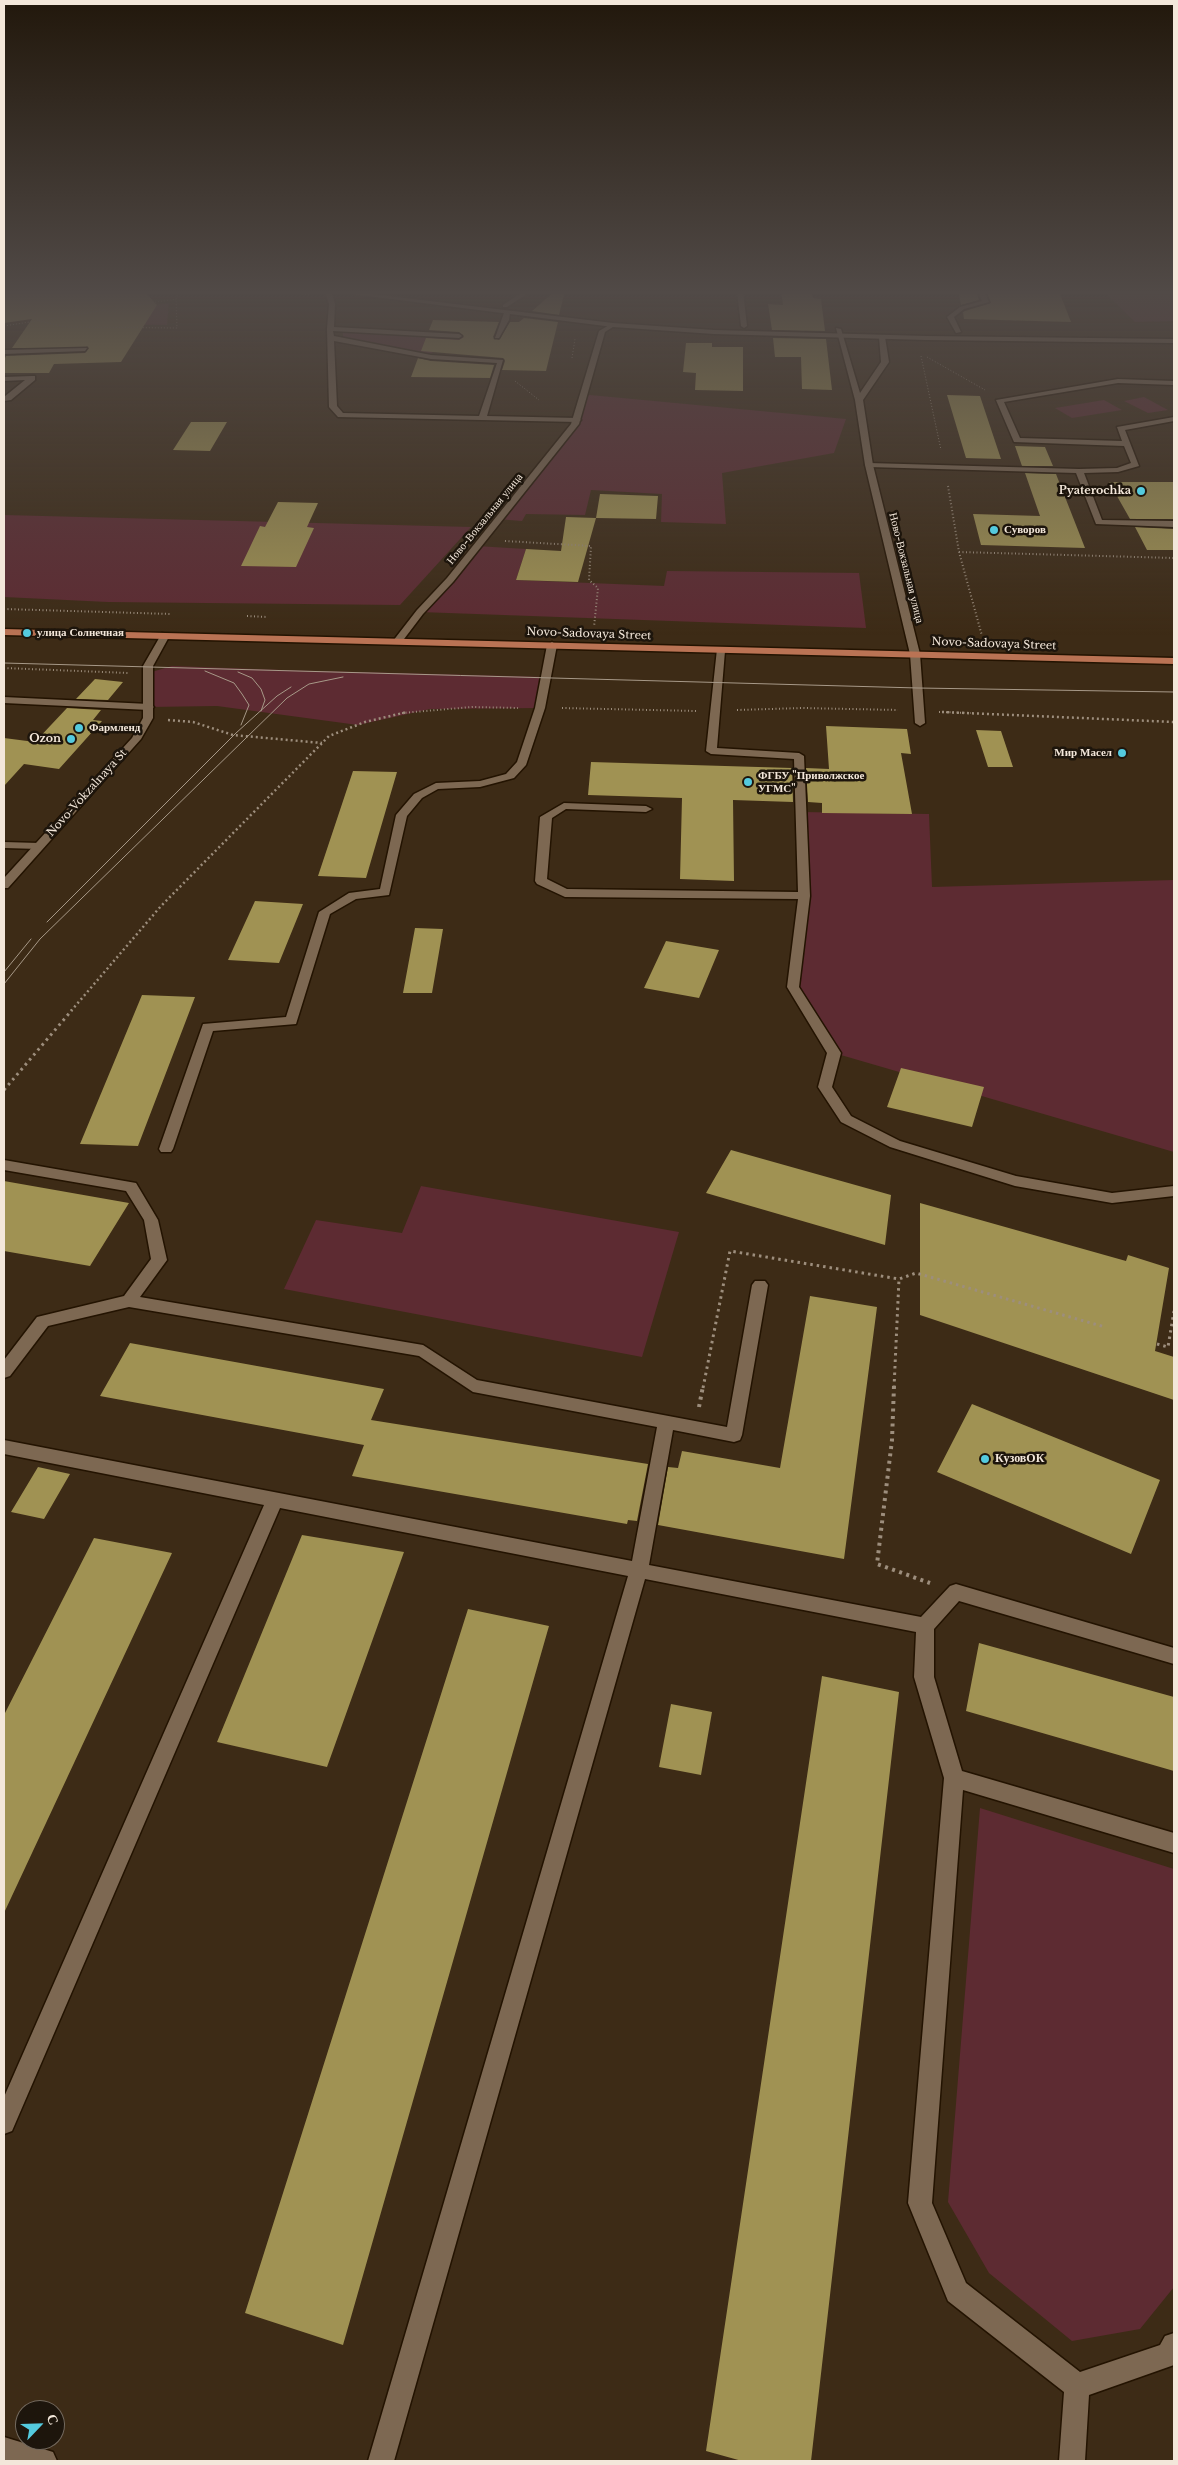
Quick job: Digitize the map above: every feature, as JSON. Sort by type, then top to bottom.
[{"type":"main road","name":"Novo-Sadovaya Street","points":[[4,632],[398,640],[720,651],[1174,661]]},
{"type":"street","points":[[333,406],[341,415],[577,420]]},
{"type":"street","points":[[482,418],[486,406]]},
{"type":"street","name":"Ново-Вокзальная улица","points":[[398,640],[420,612],[450,580],[577,420],[581,406]]},
{"type":"street","name":"Ново-Вокзальная улица","points":[[860,406],[869,465],[914,654],[920,723]]},
{"type":"street","points":[[1003,406],[1018,440],[1127,444]]},
{"type":"street","points":[[869,465],[1079,471],[1118,470],[1136,464],[1120,429],[1174,419]]},
{"type":"street","points":[[1079,471],[1099,522],[1174,524]]},
{"type":"street","points":[[4,700],[127,706],[148,712],[148,666],[165,635]]},
{"type":"street","points":[[166,1149],[208,1027],[291,1021],[325,912],[353,896],[385,892],[402,815],[418,796],[436,786],[480,784],[510,776],[522,763],[540,708],[552,645]]},
{"type":"street","points":[[720,651],[713,711],[711,751],[799,756],[804,896],[793,987],[834,1053],[825,1087],[846,1119],[895,1144],[1015,1181],[1112,1198],[1174,1190]]},
{"type":"street","name":"Novo-Vokzalnaya St","points":[[4,886],[136,739],[148,712]]},
{"type":"street","points":[[646,808],[564,806],[546,817],[541,881],[565,893],[804,896]]},
{"type":"street","points":[[4,845],[39,846]]},
{"type":"street","points":[[4,1165],[132,1187],[151,1220],[159,1260],[129,1301]]},
{"type":"street","points":[[4,1372],[43,1321],[129,1301],[423,1351],[474,1386],[666,1424],[734,1435],[760,1284]]},
{"type":"street","points":[[381,2461],[639,1570],[666,1424]]},
{"type":"street","points":[[4,1447],[925,1626]]},
{"type":"street","points":[[4,2123],[274,1500]]},
{"type":"street","points":[[1076,2386],[957,2292],[920,2203],[954,1778],[924,1677],[925,1626],[956,1592],[1174,1656]]},
{"type":"street","points":[[954,1778],[1174,1843]]},
{"type":"street","points":[[1076,2386],[1168,2355],[1174,2345]]},
{"type":"street","points":[[1072,2461],[1076,2386]]},
{"type":"street","points":[[4,2450],[44,2461]]},
{"type":"path","points":[[932,406],[959,552],[982,636]]},
{"type":"path","points":[[482,539],[591,546],[589,580],[598,588],[594,628]]},
{"type":"path","points":[[959,552],[1174,558]]},
{"type":"path","points":[[4,668],[137,673],[127,706]]},
{"type":"path","points":[[4,1090],[161,906],[329,736],[365,722],[412,711],[472,707],[713,711],[802,708],[1174,722]]},
{"type":"path","points":[[148,712],[193,722],[233,736],[322,743]]},
{"type":"path","points":[[694,1428],[730,1251],[899,1280],[916,1273],[1105,1327]]},
{"type":"path","points":[[899,1280],[892,1440],[877,1564],[956,1592]]},
{"type":"path","points":[[1157,1344],[1168,1347],[1174,1310]]},
{"type":"shaded area","points":[[581,406],[708,406],[846,419],[834,453],[722,473],[726,524],[661,522],[662,494],[591,490],[585,515],[526,514],[522,521],[497,519],[577,420]]},
{"type":"shaded area","points":[[1067,406],[1115,406],[1122,410],[1072,418],[1055,408]]},
{"type":"shaded area","points":[[1134,406],[1161,406],[1168,410],[1148,413]]},
{"type":"shaded area","points":[[4,515],[471,527],[400,605],[108,602],[4,597]]},
{"type":"shaded area","points":[[476,546],[526,549],[516,580],[664,586],[667,571],[859,573],[866,628],[420,612]]},
{"type":"shaded area","points":[[172,666],[546,677],[540,708],[430,709],[358,725],[217,706],[149,707],[148,673]]},
{"type":"shaded area","points":[[801,812],[929,814],[932,887],[1174,880],[1174,1152],[834,1053],[794,979]]},
{"type":"shaded area","points":[[421,1186],[679,1232],[642,1357],[284,1289],[316,1220],[402,1233]]},
{"type":"shaded area","points":[[980,1808],[1174,1869],[1174,2287],[1140,2329],[1072,2341],[989,2273],[948,2202]]},
{"type":"building","points":[[950,406],[983,406],[1001,459],[966,458]]},
{"type":"building","points":[[191,422],[227,422],[210,451],[173,450]]},
{"type":"building","points":[[1015,446],[1045,447],[1053,466],[1022,466]]},
{"type":"building","points":[[1025,473],[1056,474],[1085,548],[981,545],[973,514],[1040,516]]},
{"type":"building","points":[[1109,482],[1174,482],[1174,519],[1130,519]]},
{"type":"building","points":[[600,494],[658,496],[656,519],[596,518]]},
{"type":"building","points":[[278,502],[318,503],[307,527],[314,528],[296,567],[241,566],[260,526],[265,527]]},
{"type":"building","points":[[566,517],[596,518],[578,582],[516,580],[526,549],[561,551]]},
{"type":"building","points":[[1135,527],[1174,529],[1174,550],[1147,550]]},
{"type":"building","points":[[95,679],[123,682],[108,700],[76,699]]},
{"type":"building","points":[[67,708],[101,710],[93,720],[102,721],[59,769],[24,764],[4,786],[4,738],[35,742]]},
{"type":"building","points":[[826,726],[907,729],[911,754],[901,753],[912,814],[822,813],[822,803],[808,802],[806,768],[829,769]]},
{"type":"building","points":[[976,730],[1001,731],[1013,767],[988,767]]},
{"type":"building","points":[[591,762],[792,768],[793,802],[733,800],[734,881],[680,879],[682,798],[588,795]]},
{"type":"building","points":[[353,771],[397,772],[366,878],[318,876]]},
{"type":"building","points":[[255,901],[303,904],[279,963],[228,960]]},
{"type":"building","points":[[415,928],[443,929],[432,993],[403,993]]},
{"type":"building","points":[[666,941],[719,950],[699,998],[644,988]]},
{"type":"building","points":[[142,995],[195,997],[138,1146],[80,1144]]},
{"type":"building","points":[[901,1068],[984,1087],[972,1127],[887,1107]]},
{"type":"building","points":[[731,1150],[891,1195],[885,1245],[706,1193]]},
{"type":"building","points":[[4,1181],[129,1203],[90,1266],[4,1251]]},
{"type":"building","points":[[920,1203],[1126,1261],[1128,1255],[1169,1268],[1155,1351],[1174,1357],[1174,1400],[920,1315]]},
{"type":"building","points":[[810,1296],[877,1307],[844,1559],[658,1525],[668,1467],[678,1468],[682,1451],[780,1468]]},
{"type":"building","points":[[130,1343],[384,1389],[371,1420],[648,1464],[637,1521],[628,1520],[627,1524],[352,1476],[364,1445],[100,1396]]},
{"type":"building","points":[[972,1404],[1160,1480],[1131,1554],[937,1472]]},
{"type":"building","points":[[38,1467],[70,1474],[44,1519],[11,1512]]},
{"type":"building","points":[[302,1535],[404,1552],[327,1767],[217,1742]]},
{"type":"building","points":[[94,1538],[172,1553],[4,1913],[4,1715]]},
{"type":"building","points":[[468,1609],[549,1626],[343,2345],[245,2313]]},
{"type":"building","points":[[979,1643],[1174,1697],[1174,1771],[966,1711]]},
{"type":"building","points":[[822,1676],[899,1692],[811,2461],[742,2461],[706,2451]]},
{"type":"building","points":[[671,1704],[712,1712],[701,1775],[659,1767]]},
{"type":"tram line","points":[[4,663],[918,688],[1174,692]]},
{"type":"tram line","points":[[205,671],[234,683],[242,694],[249,705],[241,725]]},
{"type":"tram line","points":[[238,672],[252,678],[261,689],[265,700],[261,710]]},
{"type":"tram line","points":[[4,984],[40,939],[287,698],[309,684],[343,677]]},
{"type":"tram line","points":[[261,710],[277,696],[291,687]]},
{"type":"tram line","points":[[47,922],[236,733],[261,710]]},
{"type":"tram line","points":[[4,972],[31,939]]},
{"type":"place","name":"Pyaterochka","points":[[1141,491]]},
{"type":"place","name":"Суворов","points":[[994,530]]},
{"type":"place","name":"улица Солнечная","points":[[27,633]]},
{"type":"place","name":"Фармленд","points":[[79,728]]},
{"type":"place","name":"Ozon","points":[[71,739]]},
{"type":"place","name":"Мир Масел","points":[[1122,753]]},
{"type":"place","name":"ФГБУ \"Приволжское УГМС\"","points":[[748,782]]},
{"type":"place","name":"КузовОК","points":[[985,1459]]}]
